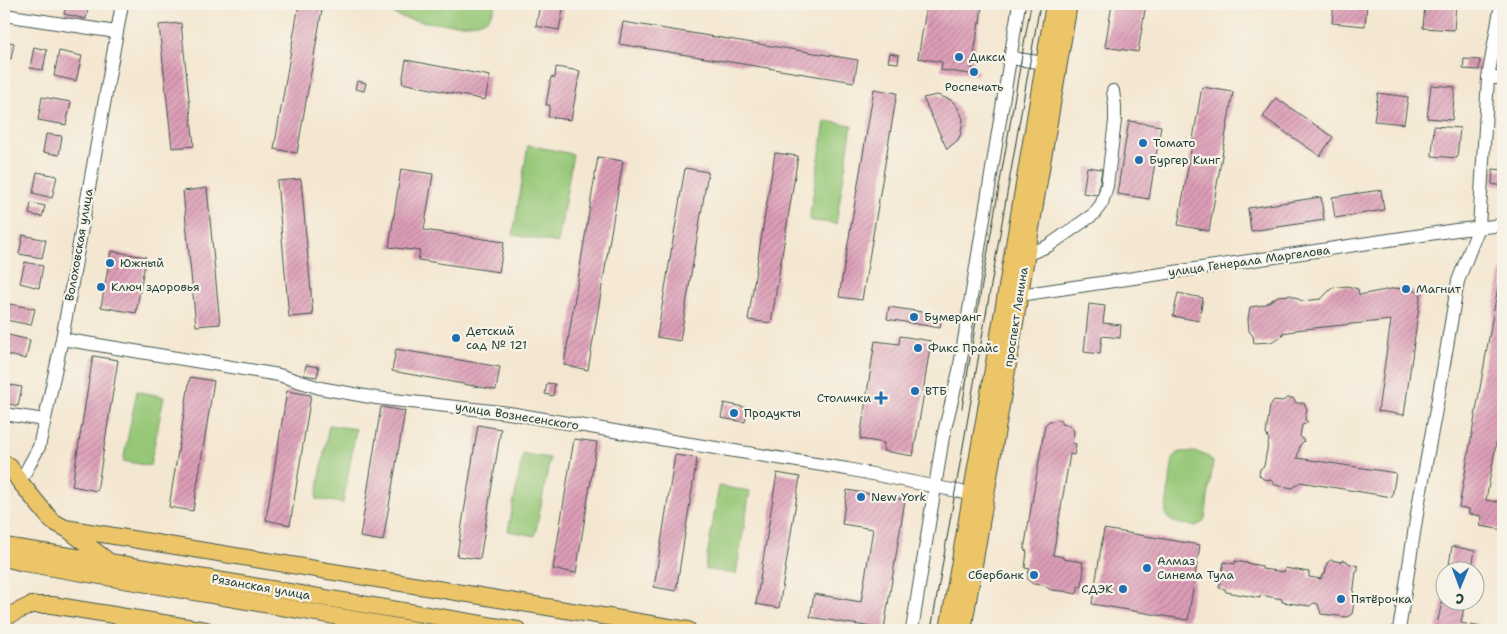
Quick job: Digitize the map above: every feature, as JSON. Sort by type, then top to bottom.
[{"type":"main road","name":"проспект Ленина","points":[[948,630],[972,494],[1013,296],[1026,255],[1051,64],[1054,4]]},
{"type":"main road","name":"проспект Ленина","points":[[963,630],[1013,296],[1051,64],[1069,4]]},
{"type":"main road","points":[[4,463],[10,467],[52,521],[65,528],[108,562]]},
{"type":"main road","points":[[65,528],[688,630]]},
{"type":"main road","name":"Рязанская улица","points":[[4,546],[518,630]]},
{"type":"main road","name":"Рязанская улица","points":[[4,558],[416,630]]},
{"type":"main road","points":[[4,618],[31,605],[52,604],[206,630]]},
{"type":"street","name":"Волоховская улица","points":[[20,482],[40,447],[62,339],[122,4]]},
{"type":"street","points":[[912,630],[943,437],[959,371],[1019,4]]},
{"type":"street","points":[[1399,630],[1419,501],[1458,281],[1479,227],[1488,78],[1501,4]]},
{"type":"street","points":[[4,15],[116,32]]},
{"type":"street","points":[[1011,58],[1051,64]]},
{"type":"street","points":[[1488,78],[1503,78]]},
{"type":"street","points":[[1026,255],[1048,246],[1094,214],[1102,203],[1107,186],[1115,121],[1112,90]]},
{"type":"street","name":"улица Генерала Маргелова","points":[[1013,296],[1503,225]]},
{"type":"street","name":"улица Вознесенского","points":[[62,339],[279,376],[320,388],[376,398],[508,412],[850,470],[972,494]]},
{"type":"street","points":[[4,414],[45,420]]},
{"type":"green space","points":[[385,4],[495,4],[489,17],[479,23],[455,24],[403,18],[396,15]]},
{"type":"green space","points":[[825,121],[852,125],[836,224],[809,220]]},
{"type":"green space","points":[[528,145],[573,154],[558,243],[513,235]]},
{"type":"green space","points":[[137,391],[164,397],[150,466],[123,461]]},
{"type":"green space","points":[[329,425],[356,429],[343,503],[316,499]]},
{"type":"green space","points":[[1180,452],[1203,454],[1213,462],[1205,519],[1196,526],[1174,522],[1167,518],[1165,514],[1173,458]]},
{"type":"green space","points":[[523,454],[550,458],[535,536],[508,531]]},
{"type":"green space","points":[[719,486],[750,491],[736,574],[705,569]]},
{"type":"building","points":[[66,4],[89,4],[86,19],[64,14]]},
{"type":"building","points":[[299,4],[323,4],[297,153],[274,149]]},
{"type":"building","points":[[540,4],[564,4],[559,30],[536,26]]},
{"type":"building","points":[[927,4],[982,4],[972,69],[978,70],[977,75],[941,70],[942,62],[918,58]]},
{"type":"building","points":[[1112,4],[1146,4],[1138,52],[1105,47]]},
{"type":"building","points":[[1334,4],[1367,4],[1365,26],[1332,23]]},
{"type":"building","points":[[1425,4],[1456,4],[1454,30],[1423,28]]},
{"type":"building","points":[[623,22],[858,60],[854,82],[619,44]]},
{"type":"building","points":[[181,23],[194,146],[172,148],[159,25]]},
{"type":"building","points":[[4,41],[14,43],[11,59],[4,57]]},
{"type":"building","points":[[34,47],[47,50],[43,70],[30,68]]},
{"type":"building","points":[[59,51],[82,56],[76,81],[54,76]]},
{"type":"building","points":[[890,53],[899,55],[898,63],[888,62]]},
{"type":"building","points":[[1464,59],[1480,60],[1479,70],[1463,69]]},
{"type":"building","points":[[406,60],[490,76],[485,100],[402,83]]},
{"type":"building","points":[[556,67],[580,71],[571,120],[548,117],[550,105],[546,105],[551,77],[555,78]]},
{"type":"building","points":[[357,81],[366,83],[364,91],[355,89]]},
{"type":"building","points":[[1431,85],[1455,87],[1452,120],[1427,118]]},
{"type":"building","points":[[1202,87],[1233,92],[1209,231],[1178,225]]},
{"type":"building","points":[[874,89],[897,93],[862,300],[839,297]]},
{"type":"building","points":[[1378,93],[1408,97],[1404,124],[1374,121]]},
{"type":"building","points":[[937,95],[951,100],[956,105],[963,119],[958,140],[947,149],[923,98]]},
{"type":"building","points":[[42,97],[71,102],[66,125],[38,120]]},
{"type":"building","points":[[1276,98],[1333,137],[1320,156],[1263,117]]},
{"type":"building","name":"Бургер Кинг","points":[[1129,121],[1161,126],[1149,199],[1117,194]]},
{"type":"building","points":[[1434,126],[1460,128],[1457,158],[1432,156]]},
{"type":"building","points":[[46,134],[62,136],[59,155],[43,152]]},
{"type":"building","points":[[1502,147],[1503,160],[1501,160]]},
{"type":"building","points":[[775,153],[798,156],[771,323],[748,320]]},
{"type":"building","points":[[598,157],[623,161],[588,370],[564,365]]},
{"type":"building","points":[[1087,167],[1102,169],[1098,195],[1083,193]]},
{"type":"building","points":[[685,168],[708,172],[680,341],[657,337]]},
{"type":"building","points":[[401,169],[433,174],[424,230],[504,242],[499,272],[418,260],[420,251],[389,247]]},
{"type":"building","points":[[1493,169],[1503,170],[1503,186],[1492,184]]},
{"type":"building","points":[[37,172],[57,176],[52,198],[33,193]]},
{"type":"building","points":[[301,179],[313,315],[289,317],[277,181]]},
{"type":"building","points":[[207,188],[220,324],[196,326],[183,191]]},
{"type":"building","points":[[1381,190],[1384,210],[1335,218],[1332,197]]},
{"type":"building","points":[[1321,197],[1324,220],[1251,231],[1248,208]]},
{"type":"building","points":[[31,203],[45,206],[42,217],[29,214]]},
{"type":"building","points":[[23,235],[46,240],[42,258],[19,254]]},
{"type":"building","points":[[111,251],[146,257],[136,313],[101,307]]},
{"type":"building","points":[[25,262],[43,266],[39,288],[20,283]]},
{"type":"building","points":[[1503,266],[1503,405],[1486,500],[1503,503],[1503,530],[1480,526],[1482,516],[1469,514],[1469,509],[1459,507]]},
{"type":"building","points":[[1347,286],[1358,289],[1359,295],[1396,288],[1421,292],[1404,415],[1378,411],[1391,320],[1295,330],[1282,333],[1283,336],[1271,342],[1254,343],[1253,336],[1249,331],[1250,307],[1264,305],[1278,296],[1291,295],[1302,301],[1321,299],[1332,288]]},
{"type":"building","points":[[1178,293],[1203,298],[1199,321],[1173,316]]},
{"type":"building","points":[[10,304],[35,309],[31,325],[6,320]]},
{"type":"building","points":[[1089,304],[1105,306],[1103,323],[1121,325],[1120,338],[1102,336],[1100,354],[1084,352]]},
{"type":"building","points":[[889,307],[942,315],[940,328],[887,319]]},
{"type":"building","points":[[4,334],[30,340],[26,359],[4,354]]},
{"type":"building","points":[[900,336],[931,341],[913,456],[883,451],[884,443],[860,439],[875,341],[899,344]]},
{"type":"building","points":[[396,349],[500,367],[496,390],[392,371]]},
{"type":"building","points":[[93,356],[118,360],[97,491],[72,486]]},
{"type":"building","points":[[306,365],[319,367],[317,377],[304,375]]},
{"type":"building","points":[[190,377],[214,381],[193,511],[169,507]]},
{"type":"building","points":[[547,383],[555,384],[553,396],[545,394]]},
{"type":"building","points":[[4,384],[22,387],[18,406],[4,403]]},
{"type":"building","points":[[287,391],[311,395],[290,525],[266,520]]},
{"type":"building","points":[[1287,398],[1293,398],[1296,403],[1304,403],[1307,409],[1305,419],[1308,423],[1302,425],[1300,436],[1304,441],[1300,445],[1297,458],[1396,473],[1392,497],[1300,482],[1293,488],[1275,485],[1271,480],[1263,479],[1259,475],[1260,469],[1264,466],[1269,439],[1266,434],[1270,406],[1274,400],[1283,401]]},
{"type":"building","points":[[724,403],[748,408],[745,422],[721,418]]},
{"type":"building","points":[[381,407],[405,411],[383,541],[360,537]]},
{"type":"building","points":[[1049,421],[1062,421],[1061,424],[1069,425],[1074,431],[1072,443],[1076,444],[1074,455],[1070,454],[1053,555],[1063,557],[1063,559],[1083,562],[1082,586],[1078,587],[1076,594],[1051,590],[1043,585],[1033,584],[1028,580],[1030,569],[1025,568],[1027,551],[1024,550],[1045,425]]},
{"type":"building","points":[[478,425],[501,429],[480,559],[457,556]]},
{"type":"building","points":[[574,439],[597,442],[576,573],[553,569]]},
{"type":"building","points":[[675,455],[697,458],[676,591],[654,587]]},
{"type":"building","points":[[777,473],[800,477],[779,608],[756,604]]},
{"type":"building","points":[[847,490],[905,500],[884,629],[810,617],[814,594],[861,602],[873,529],[842,524]]},
{"type":"building","points":[[1104,529],[1200,545],[1188,620],[1092,604]]},
{"type":"building","points":[[1452,546],[1475,551],[1473,562],[1450,562]]},
{"type":"building","points":[[1331,560],[1341,562],[1343,560],[1358,566],[1352,614],[1347,617],[1321,614],[1318,604],[1313,603],[1310,606],[1282,602],[1282,599],[1260,595],[1260,598],[1226,592],[1225,589],[1219,588],[1224,562],[1235,564],[1235,561],[1262,566],[1262,569],[1284,572],[1285,568],[1309,572],[1309,577],[1321,579],[1322,575],[1325,574],[1327,563]]},
{"type":"building","points":[[1440,612],[1463,612],[1461,623],[1496,630],[1436,630]]},
{"type":"tram line","points":[[962,408],[1031,4]]},
{"type":"tram line","points":[[931,630],[1040,4]]},
{"type":"place","name":"Дикси","points":[[959,57]]},
{"type":"place","name":"Роспечать","points":[[974,72]]},
{"type":"place","name":"Томато","points":[[1143,143]]},
{"type":"place","name":"Бургер Кинг","points":[[1139,160]]},
{"type":"place","name":"Южный","points":[[110,263]]},
{"type":"place","name":"Ключ здоровья","points":[[101,287]]},
{"type":"place","name":"Магнит","points":[[1406,289]]},
{"type":"place","name":"Бумеранг","points":[[914,317]]},
{"type":"place","name":"Детский сад № 121","points":[[456,338]]},
{"type":"place","name":"Фикс Прайс","points":[[918,348]]},
{"type":"place","name":"ВТБ","points":[[915,391]]},
{"type":"place","name":"Столички","points":[[881,398]]},
{"type":"place","name":"Продукты","points":[[734,413]]},
{"type":"place","name":"New York","points":[[861,497]]},
{"type":"place","name":"Алмаз Синема Тула","points":[[1147,568]]},
{"type":"place","name":"Сбербанк","points":[[1034,575]]},
{"type":"place","name":"СДЭК","points":[[1123,589]]},
{"type":"place","name":"Пятёрочка","points":[[1341,599]]}]
